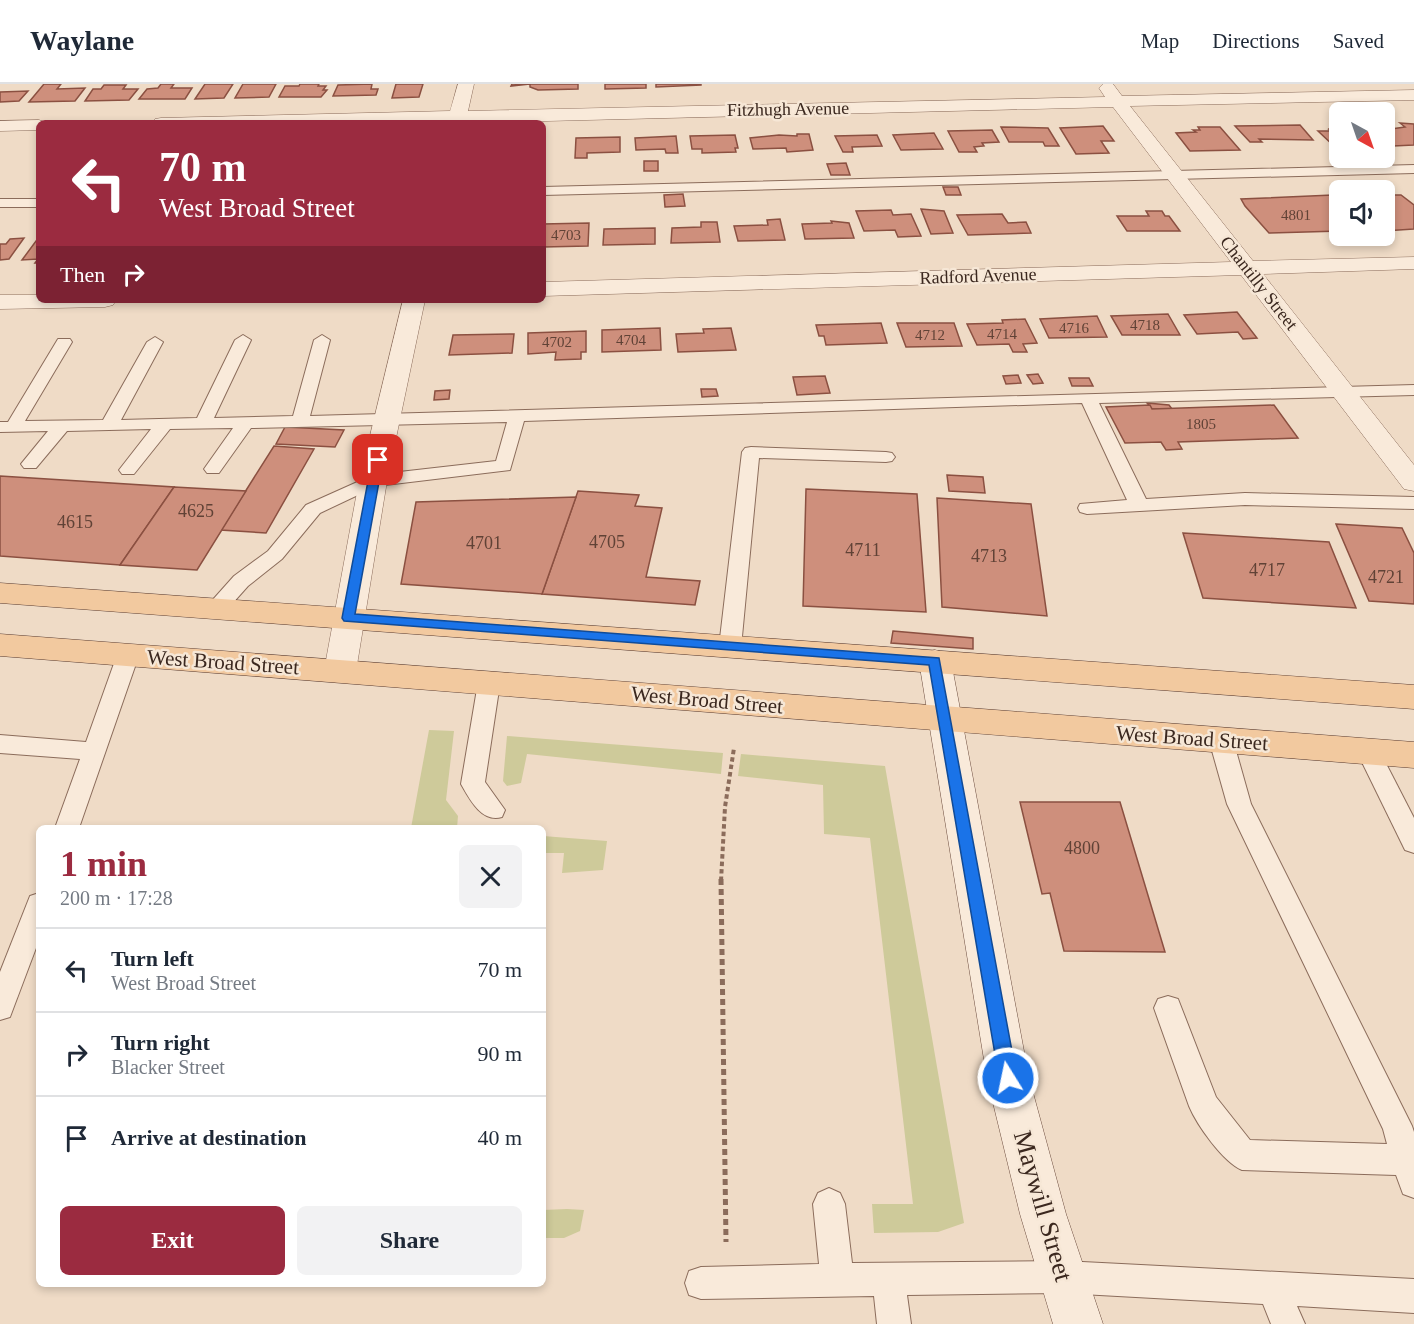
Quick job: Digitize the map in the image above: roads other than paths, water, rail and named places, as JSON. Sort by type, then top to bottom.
[{"type":"main road","points":[[0,593],[1414,697]]},
{"type":"main road","name":"West Broad Street","points":[[0,645],[1414,755]]},
{"type":"street","points":[[456,120],[466,84]]},
{"type":"street","name":"Fitzhugh Avenue","points":[[456,120],[1111,92],[1414,95]]},
{"type":"street","name":"Chantilly Street","points":[[1111,92],[1414,483]]},
{"type":"street","points":[[0,126],[36,125]]},
{"type":"street","name":"Radford Avenue","points":[[546,289],[1414,263]]},
{"type":"street","points":[[0,302],[36,301]]},
{"type":"street","points":[[340,671],[386,419],[413,303]]},
{"type":"street","name":"Maywill Street","points":[[935,661],[1008,1078],[1043,1215],[1078,1324]]},
{"type":"lane","points":[[546,190],[1414,169]]},
{"type":"lane","points":[[0,203],[36,202]]},
{"type":"lane","points":[[203,423],[243,340]]},
{"type":"lane","points":[[300,421],[322,340]]},
{"type":"lane","points":[[6,427],[64,342]]},
{"type":"lane","points":[[108,425],[155,342]]},
{"type":"lane","points":[[6,427],[517,416],[1414,390]]},
{"type":"lane","points":[[1088,399],[1139,505]]},
{"type":"lane","points":[[216,609],[241,581],[275,555],[313,509],[374,481],[504,466],[517,416]]},
{"type":"lane","points":[[213,470],[245,423]]},
{"type":"lane","points":[[128,470],[165,424]]},
{"type":"lane","points":[[30,464],[61,427]]},
{"type":"lane","points":[[730,647],[751,452],[886,457]]},
{"type":"lane","points":[[1087,508],[1245,499],[1414,503]]},
{"type":"lane","points":[[68,825],[128,655]]},
{"type":"lane","points":[[489,683],[473,784],[493,810]]},
{"type":"lane","points":[[1168,1008],[1204,1106],[1242,1155],[1411,1172],[1397,1126],[1239,804],[1221,740]]},
{"type":"lane","points":[[0,744],[94,751]]},
{"type":"lane","points":[[1370,752],[1414,843]]},
{"type":"lane","points":[[0,1008],[36,912]]},
{"type":"lane","points":[[829,1204],[837,1280]]},
{"type":"lane","points":[[701,1283],[1063,1277],[1414,1296]]},
{"type":"lane","points":[[889,1279],[894,1324]]},
{"type":"lane","points":[[1273,1288],[1288,1324]]}]
